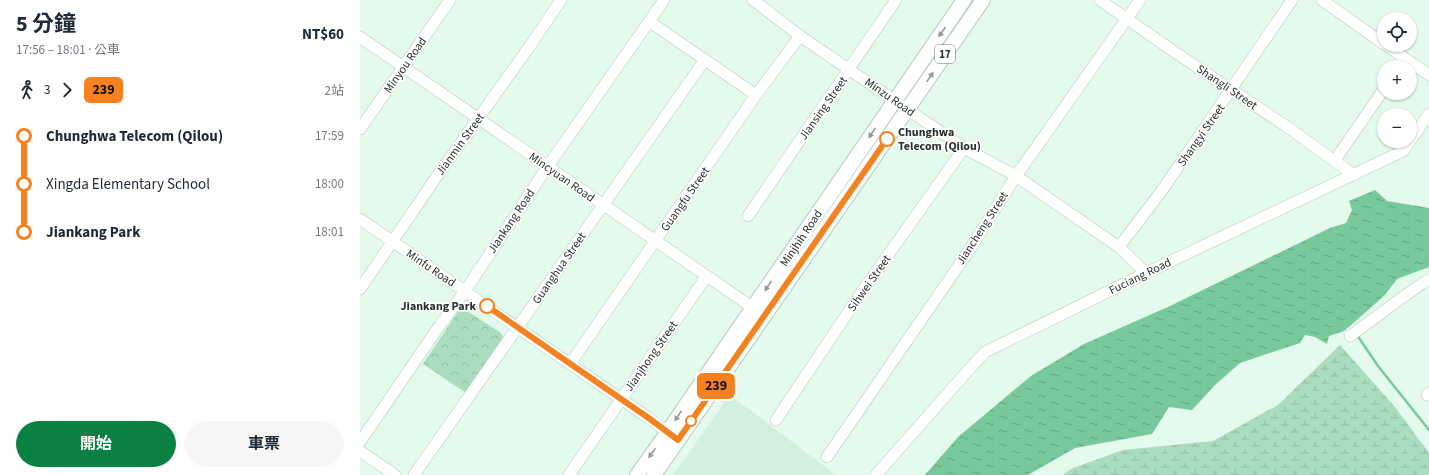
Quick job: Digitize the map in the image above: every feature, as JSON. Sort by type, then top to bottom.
[{"type":"main road","name":"Minjhih Road","points":[[637,475],[673,436],[758,312],[894,100],[964,0]]},
{"type":"main road","name":"Minjhih Road","points":[[758,312],[908,109],[983,0]]},
{"type":"main road","name":"Minjhih Road","points":[[654,475],[673,436]]},
{"type":"street","name":"Minyou Road","points":[[360,129],[450,0]]},
{"type":"street","name":"Jianmin Street","points":[[360,289],[435,179],[561,0]]},
{"type":"street","name":"Jiankang Road","points":[[360,442],[465,291],[548,166],[664,0]]},
{"type":"street","name":"Minzu Road","points":[[753,0],[800,36],[964,148],[1016,176],[1119,247],[1146,273]]},
{"type":"street","name":"Jiansing Street","points":[[748,216],[896,0]]},
{"type":"street","name":"Shangli Street","points":[[1100,0],[1231,91],[1335,160],[1354,175]]},
{"type":"street","name":"Jiancheng Street","points":[[827,457],[968,252],[1016,176],[1140,0]]},
{"type":"street","name":"Shangyi Street","points":[[1119,247],[1163,189],[1292,0]]},
{"type":"street","points":[[1322,0],[1377,38]]},
{"type":"street","points":[[650,22],[756,96]]},
{"type":"street","name":"Guangfu Street","points":[[570,364],[756,96],[800,36]]},
{"type":"street","name":"Mincyuan Road","points":[[360,37],[758,312]]},
{"type":"street","points":[[1392,52],[1399,60]]},
{"type":"street","name":"Guanghua Street","points":[[414,475],[704,61]]},
{"type":"street","points":[[1417,70],[1429,75]]},
{"type":"street","points":[[1335,160],[1377,99]]},
{"type":"street","name":"Fuciang Road","points":[[876,475],[985,352],[1146,273],[1403,151],[1429,114]]},
{"type":"street","name":"Sihwei Street","points":[[776,420],[859,296],[964,148]]},
{"type":"street","name":"Minfu Road","points":[[360,219],[673,436]]},
{"type":"street","name":"Jianjhong Street","points":[[569,475],[706,277]]},
{"type":"street","points":[[1350,336],[1423,282],[1429,280]]},
{"type":"street","points":[[360,451],[395,475]]},
{"type":"shaded area","points":[[730,395],[836,475],[673,475]]},
{"type":"green space","name":"Jiankang Park","points":[[461,307],[501,333],[503,337],[466,393],[423,364]]},
{"type":"green space","points":[[1340,345],[1395,407],[1429,453],[1429,475],[1062,475],[1073,468],[1123,450],[1213,441],[1278,405]]},
{"type":"water","points":[[1375,190],[1387,201],[1429,208],[1429,267],[1397,279],[1385,295],[1350,326],[1344,331],[1329,336],[1327,344],[1315,337],[1305,335],[1300,343],[1240,363],[1215,385],[1192,410],[1169,407],[1152,434],[1075,448],[1028,475],[925,475],[958,437],[1031,376],[1084,344],[1170,306],[1330,228],[1346,223],[1352,210],[1349,201]]},
{"type":"waterway","points":[[1357,335],[1378,366],[1429,430]]},
{"type":"bus line","name":"239","points":[[487,306],[678,440],[887,139]]},
{"type":"place","name":"Chunghwa Telecom (Qilou)","points":[[887,139]]},
{"type":"place","name":"Jiankang Park","points":[[487,306]]}]
